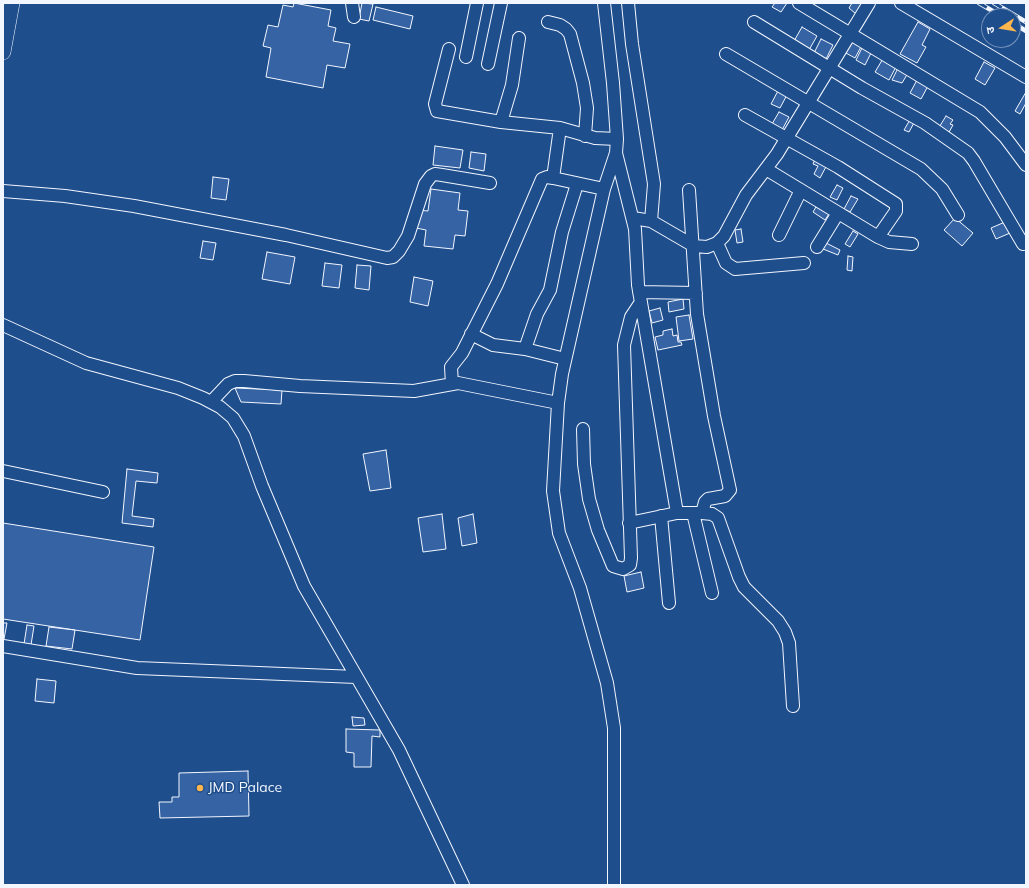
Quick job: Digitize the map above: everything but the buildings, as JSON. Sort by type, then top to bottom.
[{"type":"main road","points":[[3,52],[12,3]]},
{"type":"street","points":[[352,3],[354,17]]},
{"type":"street","points":[[466,57],[477,3]]},
{"type":"street","points":[[488,64],[501,3]]},
{"type":"street","points":[[604,3],[614,83],[617,139],[616,152],[604,189],[566,359],[558,403],[553,468],[555,512],[559,533],[580,588],[607,683],[614,728],[614,885]]},
{"type":"street","points":[[628,3],[633,51],[654,184],[651,221]]},
{"type":"street","points":[[799,3],[980,112],[1005,137],[1026,165]]},
{"type":"street","points":[[633,218],[651,221],[694,246],[707,247],[717,243],[724,236],[746,195],[788,138],[869,3]]},
{"type":"street","points":[[902,3],[1026,77]]},
{"type":"street","points":[[548,22],[560,25],[570,34],[583,83],[587,108],[585,136]]},
{"type":"street","points":[[754,22],[925,123],[968,153],[974,160],[1023,244]]},
{"type":"street","points":[[502,122],[512,85],[519,38]]},
{"type":"street","points":[[450,49],[435,109],[437,111],[502,122],[566,129],[585,136],[617,139]]},
{"type":"street","points":[[726,54],[921,169],[942,189],[958,214]]},
{"type":"street","points":[[745,115],[838,167],[896,204],[896,211],[878,237]]},
{"type":"street","points":[[550,178],[566,129]]},
{"type":"street","points":[[616,152],[636,229],[640,297],[677,513]]},
{"type":"street","points":[[766,169],[878,237],[893,242],[912,244]]},
{"type":"street","points":[[3,191],[65,196],[134,206],[286,235],[387,258],[393,257],[399,251],[408,236],[425,184],[430,176],[442,175],[490,183]]},
{"type":"street","points":[[451,377],[452,365],[462,354],[497,284],[540,184],[544,178],[604,189]]},
{"type":"street","points":[[525,350],[537,314],[550,290],[562,232],[577,184]]},
{"type":"street","points":[[689,190],[694,246],[697,314],[714,416],[730,490],[725,496],[708,499],[698,513],[712,593]]},
{"type":"street","points":[[779,236],[801,190]]},
{"type":"street","points":[[817,247],[838,213]]},
{"type":"street","points":[[717,243],[726,263],[735,269],[804,263]]},
{"type":"street","points":[[640,297],[696,293]]},
{"type":"street","points":[[583,429],[584,464],[589,499],[598,530],[613,566],[617,569],[623,569],[630,565],[624,345],[631,318],[640,297]]},
{"type":"street","points":[[3,325],[86,363],[178,388],[211,402],[233,418],[244,436],[262,486],[304,586],[399,750],[463,885]]},
{"type":"street","points":[[471,334],[493,345],[566,359]]},
{"type":"street","points":[[211,402],[228,384],[235,381],[361,390],[414,391],[451,377],[468,384],[515,396],[558,403]]},
{"type":"street","points":[[3,471],[103,492]]},
{"type":"street","points":[[629,523],[677,513],[712,514],[718,518],[744,587],[778,621],[785,632],[788,643],[793,706]]},
{"type":"street","points":[[661,516],[669,603]]},
{"type":"street","points":[[3,646],[137,668],[356,678]]},
{"type":"railway","points":[[979,3],[987,8]]},
{"type":"railway","points":[[994,3],[1026,22]]},
{"type":"railway","points":[[1021,28],[1026,31]]},
{"type":"place","name":"JMD Palace","points":[[200,788]]}]
